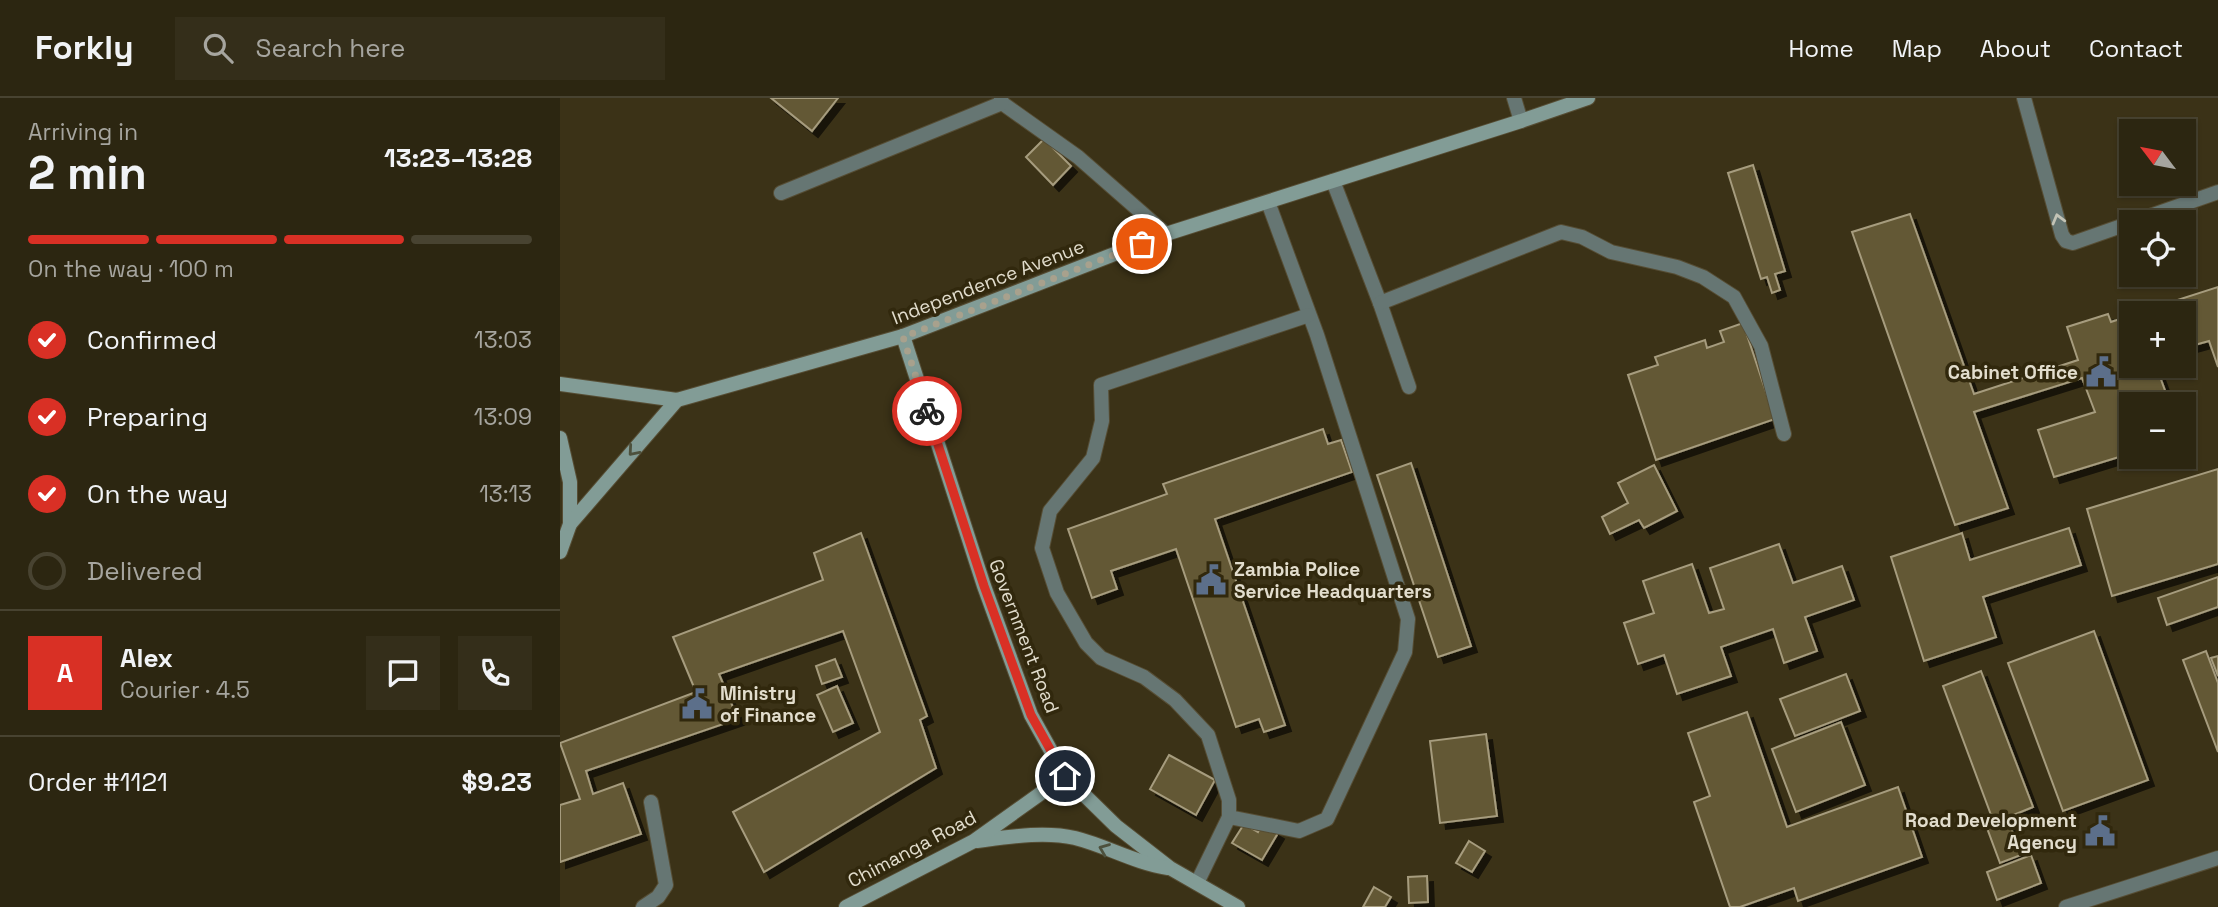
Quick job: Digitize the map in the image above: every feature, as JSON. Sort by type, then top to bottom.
[{"type":"main road","name":"Independence Avenue","points":[[560,384],[677,400],[903,337],[1166,234],[1588,98]]},
{"type":"main road","name":"Government Road","points":[[903,337],[993,612],[1031,715],[1065,776],[1116,826],[1170,868],[1238,907]]},
{"type":"main road","points":[[570,524],[677,400]]},
{"type":"main road","points":[[560,438],[570,482],[570,524],[560,552]]},
{"type":"main road","name":"Chimanga Road","points":[[846,907],[974,841],[1065,776]]},
{"type":"main road","points":[[974,841],[1053,835],[1074,838],[1141,863],[1170,868]]},
{"type":"street","points":[[1514,98],[1521,121]]},
{"type":"street","points":[[2024,98],[2062,235],[2066,241],[2073,243],[2218,192]]},
{"type":"street","points":[[781,193],[1002,100],[1078,158],[1166,234]]},
{"type":"street","points":[[1333,181],[1409,387]]},
{"type":"street","points":[[1229,817],[1299,831],[1327,819],[1405,652],[1408,619],[1309,315],[1268,202]]},
{"type":"street","points":[[1380,303],[1561,232],[1582,237],[1611,252],[1677,267],[1703,276],[1734,297],[1761,346],[1784,434]]},
{"type":"street","points":[[1197,883],[1229,817],[1230,800],[1208,735],[1175,700],[1143,677],[1101,658],[1086,643],[1057,593],[1042,548],[1050,511],[1093,458],[1101,421],[1101,385],[1309,315]]},
{"type":"street","points":[[643,907],[658,897],[666,885],[651,802]]},
{"type":"street","points":[[2066,907],[2218,858]]},
{"type":"building","points":[[771,98],[838,98],[812,131]]},
{"type":"building","points":[[1044,139],[1071,166],[1053,185],[1026,157]]},
{"type":"building","points":[[1753,165],[1785,271],[1775,274],[1780,290],[1772,293],[1767,277],[1761,279],[1728,173]]},
{"type":"building","name":"Cabinet Office","points":[[1910,214],[1974,394],[2078,360],[2067,327],[2108,314],[2111,322],[2119,319],[2119,378],[2160,378],[2166,392],[2119,392],[2119,457],[2054,477],[2038,430],[2095,412],[2082,378],[1974,412],[2008,508],[1955,525],[1852,232]]},
{"type":"building","points":[[2218,287],[2218,367],[2209,341],[2196,345],[2196,301],[2174,301]]},
{"type":"building","points":[[1743,323],[1775,419],[1656,460],[1628,375],[1658,365],[1655,357],[1705,340],[1707,348],[1724,342],[1720,331]]},
{"type":"building","name":"Zambia Police Service Headquarters","points":[[1323,429],[1328,444],[1341,440],[1352,472],[1215,519],[1285,725],[1264,732],[1259,719],[1236,727],[1176,549],[1111,571],[1117,589],[1092,598],[1068,529],[1167,494],[1163,484]]},
{"type":"building","points":[[1411,463],[1471,646],[1438,657],[1377,475]]},
{"type":"building","points":[[1654,465],[1677,511],[1644,528],[1639,520],[1610,534],[1602,517],[1628,503],[1618,483]]},
{"type":"building","points":[[2218,469],[2218,564],[2112,596],[2087,509]]},
{"type":"building","points":[[2069,528],[2081,565],[1983,597],[1996,637],[1924,661],[1891,557],[1962,533],[1970,560]]},
{"type":"building","name":"Ministry of Finance","points":[[861,533],[927,716],[920,720],[936,768],[764,872],[733,812],[880,732],[843,631],[719,674],[738,719],[586,771],[593,794],[623,783],[641,834],[560,862],[560,805],[580,799],[560,743],[696,692],[673,637],[823,580],[814,553]]},
{"type":"building","points":[[1779,544],[1793,583],[1842,566],[1854,600],[1805,617],[1817,651],[1784,663],[1773,629],[1721,647],[1731,676],[1677,694],[1664,655],[1638,664],[1624,623],[1654,613],[1643,581],[1692,564],[1709,613],[1724,609],[1710,568]]},
{"type":"building","points":[[2218,577],[2218,607],[2167,625],[2158,598]]},
{"type":"building","points":[[2094,631],[2148,780],[2063,811],[2008,663]]},
{"type":"building","points":[[2206,651],[2218,683],[2218,752],[2183,660]]},
{"type":"building","points":[[2218,656],[2218,676],[2211,658]]},
{"type":"building","points":[[835,659],[842,677],[822,684],[816,666]]},
{"type":"building","points":[[1981,671],[2033,807],[1994,823],[1943,686]]},
{"type":"building","points":[[1846,674],[1860,711],[1795,736],[1780,699]]},
{"type":"building","points":[[837,686],[853,723],[833,732],[817,695]]},
{"type":"building","points":[[1747,712],[1787,827],[1898,787],[1922,857],[1798,901],[1794,888],[1740,907],[1730,907],[1694,802],[1710,796],[1688,733]]},
{"type":"building","points":[[1841,722],[1865,785],[1796,812],[1772,749]]},
{"type":"building","points":[[1486,734],[1497,816],[1440,823],[1430,741]]},
{"type":"building","points":[[1169,755],[1215,780],[1196,815],[1150,789]]},
{"type":"building","points":[[2008,820],[2021,855],[2000,863],[1987,828]]},
{"type":"building","points":[[1244,824],[1258,832],[1262,824],[1278,833],[1262,860],[1232,843]]},
{"type":"building","points":[[1469,841],[1485,851],[1472,872],[1456,863]]},
{"type":"building","points":[[2031,855],[2041,883],[1997,900],[1987,872]]},
{"type":"building","points":[[1427,876],[1428,902],[1409,903],[1408,877]]},
{"type":"building","points":[[1374,887],[1391,897],[1385,907],[1363,907]]},
{"type":"way so far","points":[[927,411],[903,337],[1142,244]]},
{"type":"place","name":"Cabinet Office","points":[[2101,372]]},
{"type":"place","name":"Zambia Police Service Headquarters","points":[[1211,580]]},
{"type":"place","name":"Ministry of Finance","points":[[697,704]]},
{"type":"place","name":"Road Development Agency","points":[[2100,831]]},
{"type":"route","points":[[927,411],[984,586],[1031,715],[1065,776]]}]
